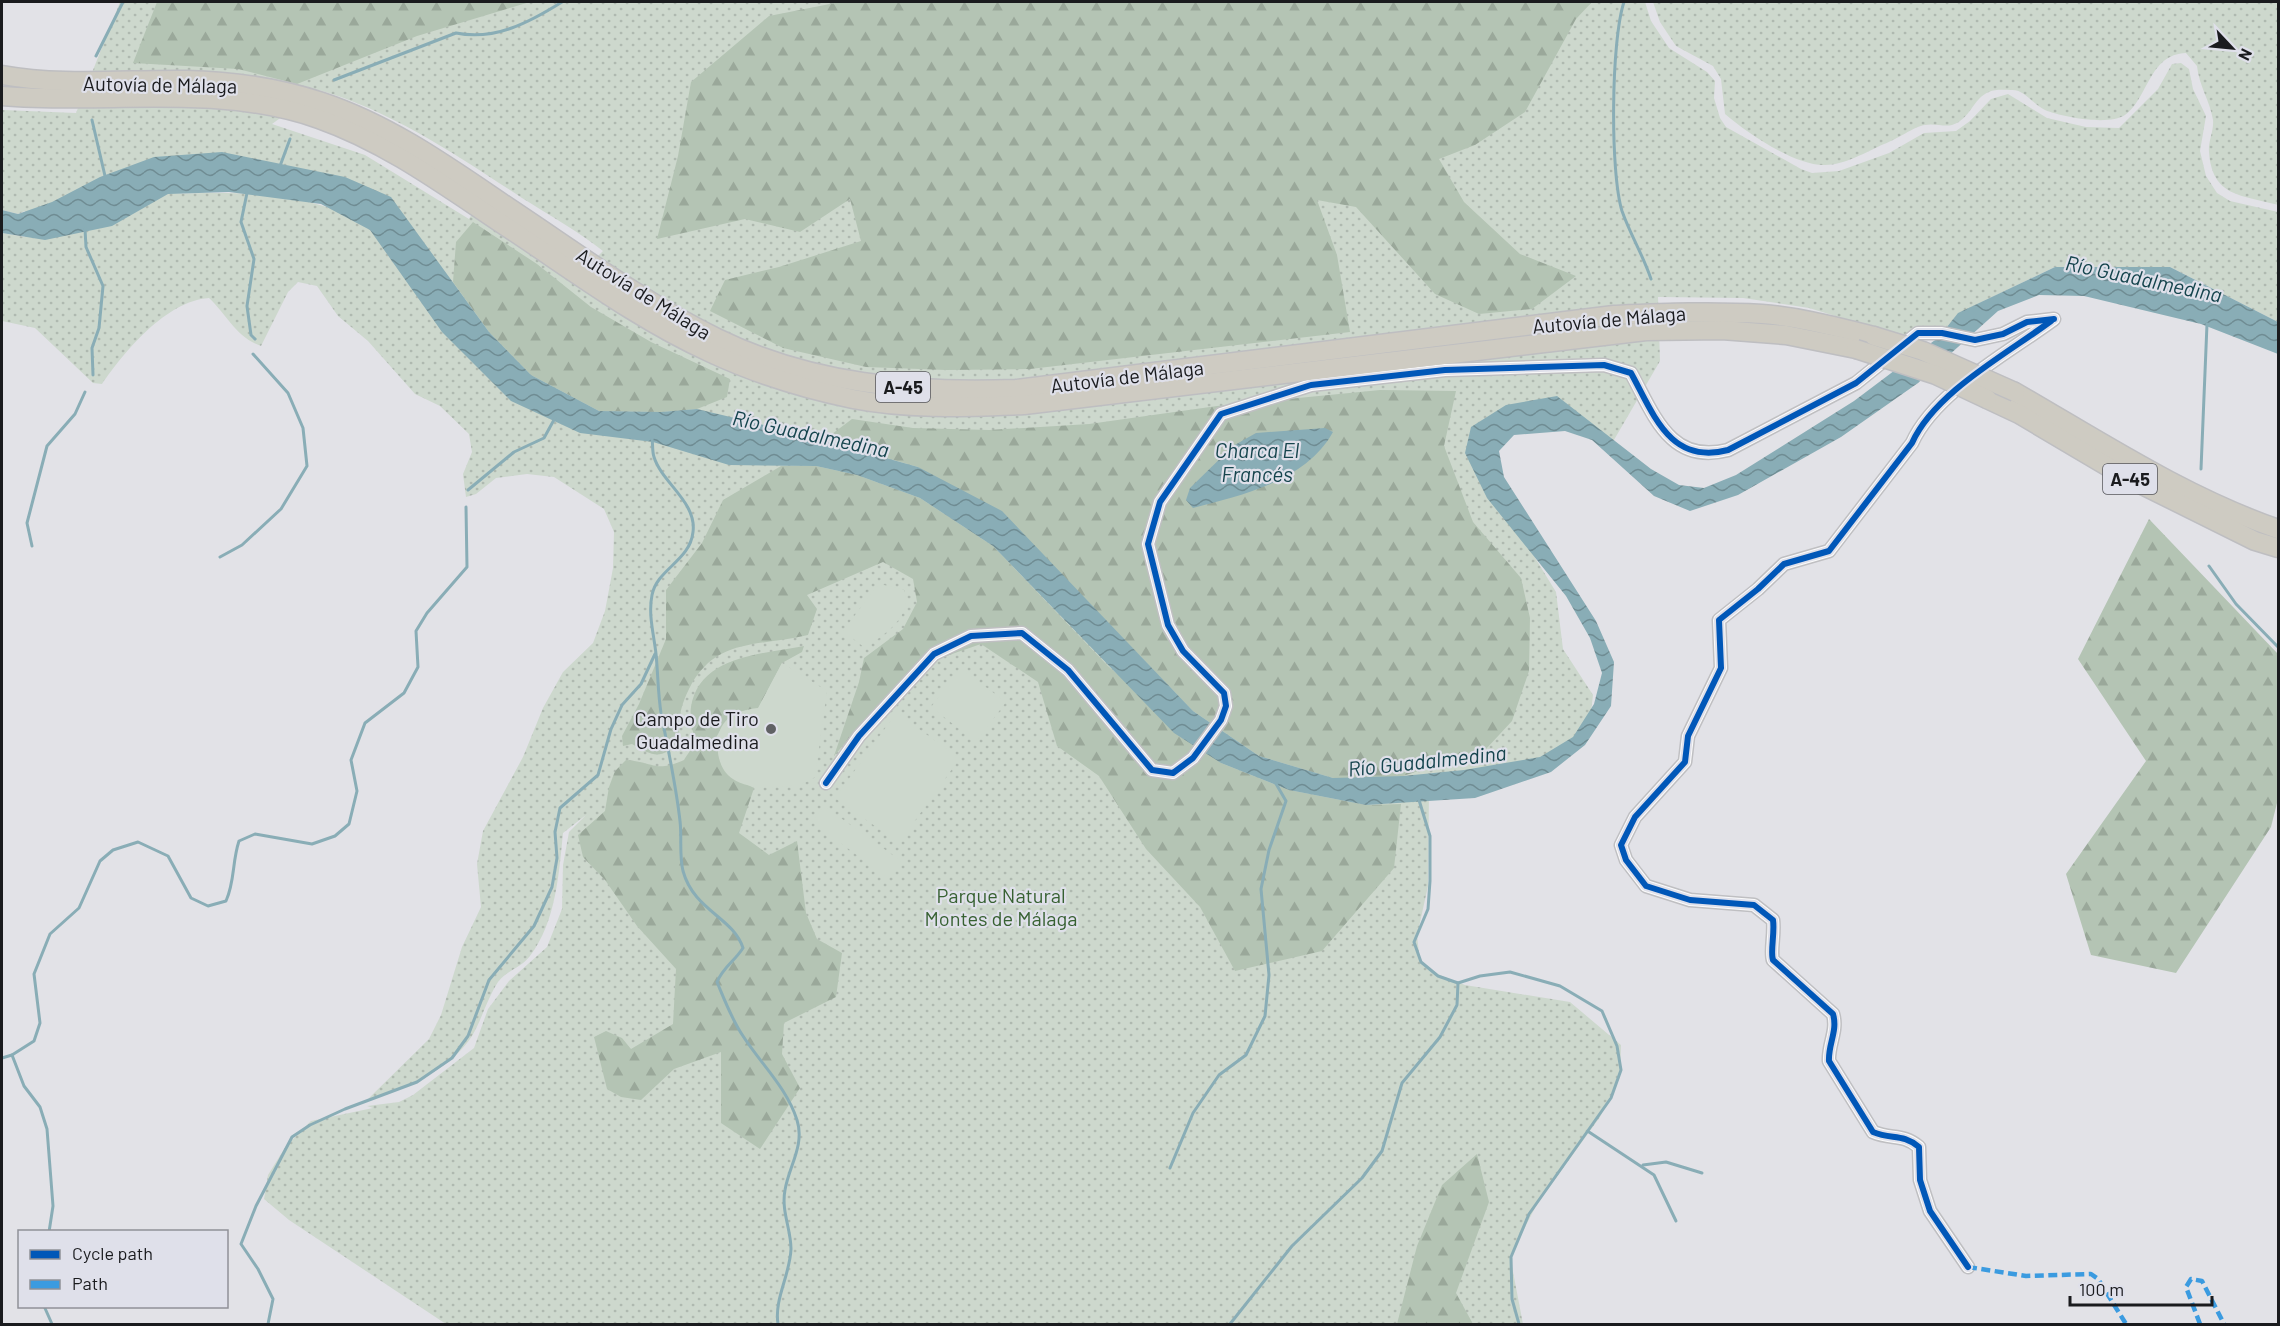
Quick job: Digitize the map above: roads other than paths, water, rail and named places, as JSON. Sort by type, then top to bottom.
[{"type":"highway","name":"Autovía de Málaga","points":[[2,75],[49,82],[190,80],[254,86],[322,102],[366,119],[429,154],[635,292],[718,339],[804,371],[858,382],[954,391],[1016,389],[1614,315],[1686,311],[1763,314],[1822,323],[1923,351],[2015,392],[2150,470],[2254,520],[2278,529]]},
{"type":"highway","name":"Autovía de Málaga","points":[[2,96],[50,100],[193,97],[243,101],[317,118],[360,136],[405,160],[672,333],[754,371],[855,399],[956,408],[1024,405],[1646,331],[1722,330],[1786,335],[1856,349],[1936,375],[2019,414],[2122,475],[2255,541],[2278,548]]},
{"type":"street","points":[[826,783],[859,735],[934,654],[971,636],[1022,633],[1068,670],[1152,770],[1173,773],[1193,758],[1221,720],[1226,706],[1224,693],[1183,651],[1168,625],[1148,544],[1160,502],[1221,414],[1311,385],[1445,370],[1604,365],[1631,373],[1664,434],[1692,452],[1714,453],[1728,450],[1856,383],[1918,333],[1942,333],[1975,340],[2003,334],[2027,322],[2054,319],[1985,365],[1921,423],[1912,443],[1829,551],[1784,564],[1758,589],[1719,620],[1721,668],[1688,736],[1685,762],[1635,817],[1621,845],[1626,860],[1646,886],[1690,900],[1754,906],[1773,920],[1775,935],[1771,955],[1773,960],[1833,1014],[1837,1026],[1828,1050],[1829,1061],[1873,1132],[1885,1137],[1908,1137],[1919,1147],[1920,1180],[1930,1211],[1968,1267]]},
{"type":"water","name":"Río Guadalmedina","points":[[222,152],[345,177],[391,197],[489,332],[531,375],[599,411],[661,412],[697,409],[797,433],[918,467],[1002,511],[1193,711],[1259,756],[1333,778],[1403,776],[1464,770],[1540,757],[1573,737],[1594,704],[1602,673],[1590,638],[1566,596],[1487,498],[1465,453],[1471,427],[1506,405],[1557,396],[1651,469],[1679,485],[1704,488],[1736,475],[1854,401],[1939,337],[1958,313],[2055,267],[2170,267],[2278,322],[2278,354],[2201,324],[2084,296],[2039,295],[1998,311],[1918,383],[1841,437],[1738,495],[1690,511],[1654,496],[1592,440],[1565,431],[1514,435],[1499,451],[1504,477],[1596,621],[1614,662],[1611,706],[1585,745],[1551,772],[1475,798],[1366,805],[1289,790],[1221,763],[1174,733],[993,546],[920,498],[857,475],[816,466],[729,465],[653,442],[580,433],[511,401],[442,332],[370,230],[321,204],[229,192],[168,194],[112,226],[45,240],[2,233],[2,210],[18,214],[52,202],[100,177],[154,157]]},
{"type":"water","name":"Charca El Francés","points":[[1325,428],[1333,432],[1321,449],[1307,463],[1271,484],[1232,498],[1193,508],[1186,500],[1190,488],[1233,446],[1256,433]]},
{"type":"waterway","points":[[96,56],[123,2]]},
{"type":"waterway","points":[[334,80],[456,33],[485,34],[512,28],[562,2]]},
{"type":"waterway","points":[[1624,2],[1614,75],[1615,167],[1622,211],[1651,279]]},
{"type":"waterway","points":[[92,120],[105,176]]},
{"type":"waterway","points":[[280,166],[290,139]]},
{"type":"waterway","points":[[247,193],[241,222],[254,259],[247,306],[251,335],[255,339]]},
{"type":"waterway","points":[[85,229],[86,247],[103,286],[99,328],[92,348],[93,375]]},
{"type":"waterway","points":[[2201,469],[2207,324]]},
{"type":"waterway","points":[[220,557],[242,545],[281,509],[307,466],[303,428],[288,393],[253,354]]},
{"type":"waterway","points":[[32,546],[27,523],[47,446],[75,414],[85,392]]},
{"type":"waterway","points":[[468,490],[514,452],[544,438],[555,418]]},
{"type":"waterway","points":[[652,439],[653,455],[658,466],[685,502],[693,521],[691,542],[655,586],[651,610],[659,699],[680,821],[683,871],[688,885],[696,896],[731,929],[743,948],[717,982],[739,1030],[787,1097],[799,1129],[798,1147],[784,1198],[791,1249],[778,1305],[778,1324]]},
{"type":"waterway","points":[[49,1230],[53,1206],[47,1129],[40,1107],[24,1086],[12,1055],[34,1041],[40,1023],[34,974],[50,934],[79,908],[100,861],[113,850],[138,842],[168,856],[191,898],[208,906],[226,901],[239,841],[255,834],[312,844],[335,836],[349,824],[357,791],[351,760],[365,723],[404,693],[418,667],[416,631],[427,613],[467,567],[466,507]]},
{"type":"waterway","points":[[2209,566],[2236,604],[2278,647]]},
{"type":"waterway","points":[[268,1324],[273,1299],[258,1269],[241,1244],[256,1206],[292,1137],[310,1125],[345,1109],[417,1082],[452,1058],[468,1036],[489,980],[534,926],[552,887],[557,858],[555,832],[560,808],[598,775],[611,729],[622,705],[641,684],[655,654]]},
{"type":"waterway","points":[[1170,1168],[1193,1113],[1219,1075],[1246,1055],[1265,1016],[1269,975],[1261,889],[1269,850],[1286,801],[1275,782]]},
{"type":"waterway","points":[[1419,800],[1430,836],[1428,909],[1414,942],[1421,962],[1438,976],[1458,983],[1480,976],[1510,972],[1560,986],[1602,1011],[1617,1046],[1621,1070],[1611,1098],[1529,1214],[1511,1257],[1512,1299],[1519,1324]]},
{"type":"waterway","points":[[1230,1324],[1292,1246],[1362,1178],[1382,1151],[1402,1083],[1440,1037],[1457,1005],[1458,983]]},
{"type":"waterway","points":[[2,1058],[12,1055]]},
{"type":"waterway","points":[[1589,1132],[1654,1175],[1676,1221]]},
{"type":"waterway","points":[[1643,1165],[1666,1162],[1702,1173]]},
{"type":"waterway","points":[[45,1308],[52,1324]]},
{"type":"place","name":"Campo de Tiro Guadalmedina","points":[[771,729]]},
{"type":"park label","name":"Parque Natural Montes de Málaga","points":[[1001,906]]}]
